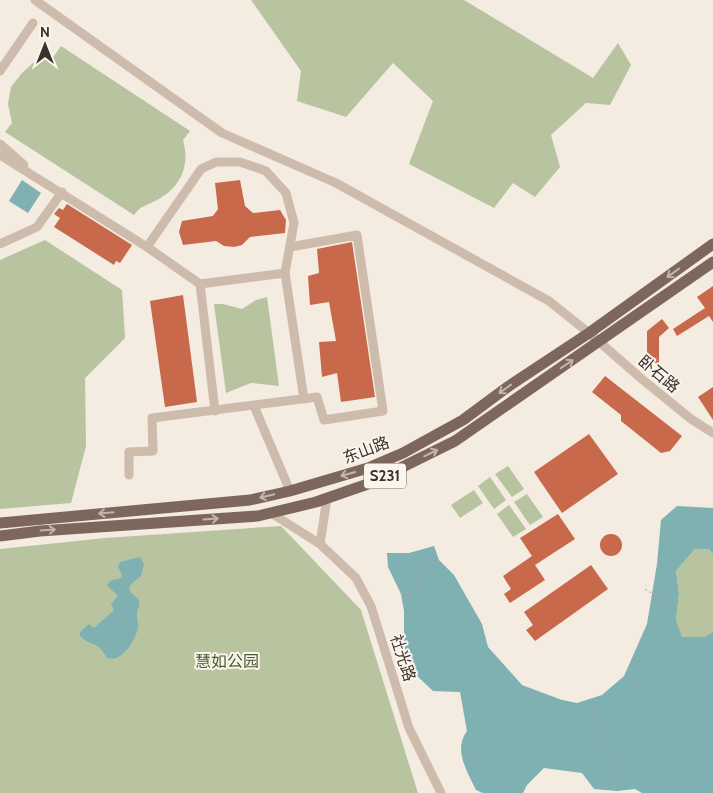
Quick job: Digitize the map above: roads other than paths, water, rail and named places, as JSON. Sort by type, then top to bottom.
[{"type":"main road","name":"东山路","points":[[0,523],[250,500],[290,491],[368,468],[403,453],[463,420],[713,244]]},
{"type":"main road","name":"东山路","points":[[0,536],[40,531],[258,516],[327,498],[368,484],[455,441],[713,262]]},
{"type":"street","name":"卧石路","points":[[35,0],[222,133],[336,183],[549,301],[677,408],[713,433]]},
{"type":"street","points":[[0,71],[33,23]]},
{"type":"street","points":[[0,144],[41,180]]},
{"type":"street","points":[[0,155],[148,247],[200,284],[285,273]]},
{"type":"street","points":[[148,247],[201,169],[216,162],[240,162],[266,171],[286,193],[294,223],[285,273],[304,399]]},
{"type":"street","points":[[0,244],[37,227],[62,192]]},
{"type":"street","points":[[129,475],[129,452],[153,451],[152,418],[317,397],[324,420],[383,411],[357,235],[290,247]]},
{"type":"street","points":[[200,284],[215,411]]},
{"type":"street","points":[[254,406],[290,491]]},
{"type":"street","points":[[320,544],[327,498]]},
{"type":"street","name":"社光路","points":[[271,513],[320,544],[356,578],[371,606],[410,728],[441,793]]},
{"type":"water","points":[[22,180],[41,193],[28,213],[9,201]]},
{"type":"water","points":[[677,506],[713,508],[713,554],[709,549],[695,549],[676,571],[679,594],[676,620],[682,637],[704,637],[713,632],[713,793],[642,793],[635,789],[617,791],[594,789],[582,773],[544,768],[527,785],[523,793],[483,793],[476,790],[461,753],[463,738],[467,731],[460,692],[433,691],[415,674],[404,646],[404,611],[401,594],[388,567],[387,553],[409,553],[434,546],[439,560],[454,575],[482,624],[488,647],[522,685],[562,700],[577,703],[602,695],[624,676],[647,624],[657,564],[661,520]]},
{"type":"water","points":[[140,557],[144,564],[141,576],[131,584],[129,589],[139,601],[136,633],[131,645],[123,654],[113,659],[107,658],[98,646],[80,636],[80,632],[89,624],[94,628],[114,610],[111,604],[118,596],[107,585],[110,581],[121,578],[122,575],[118,567],[120,562]]},
{"type":"park label","name":"慧如公园","points":[[227,661]]}]
